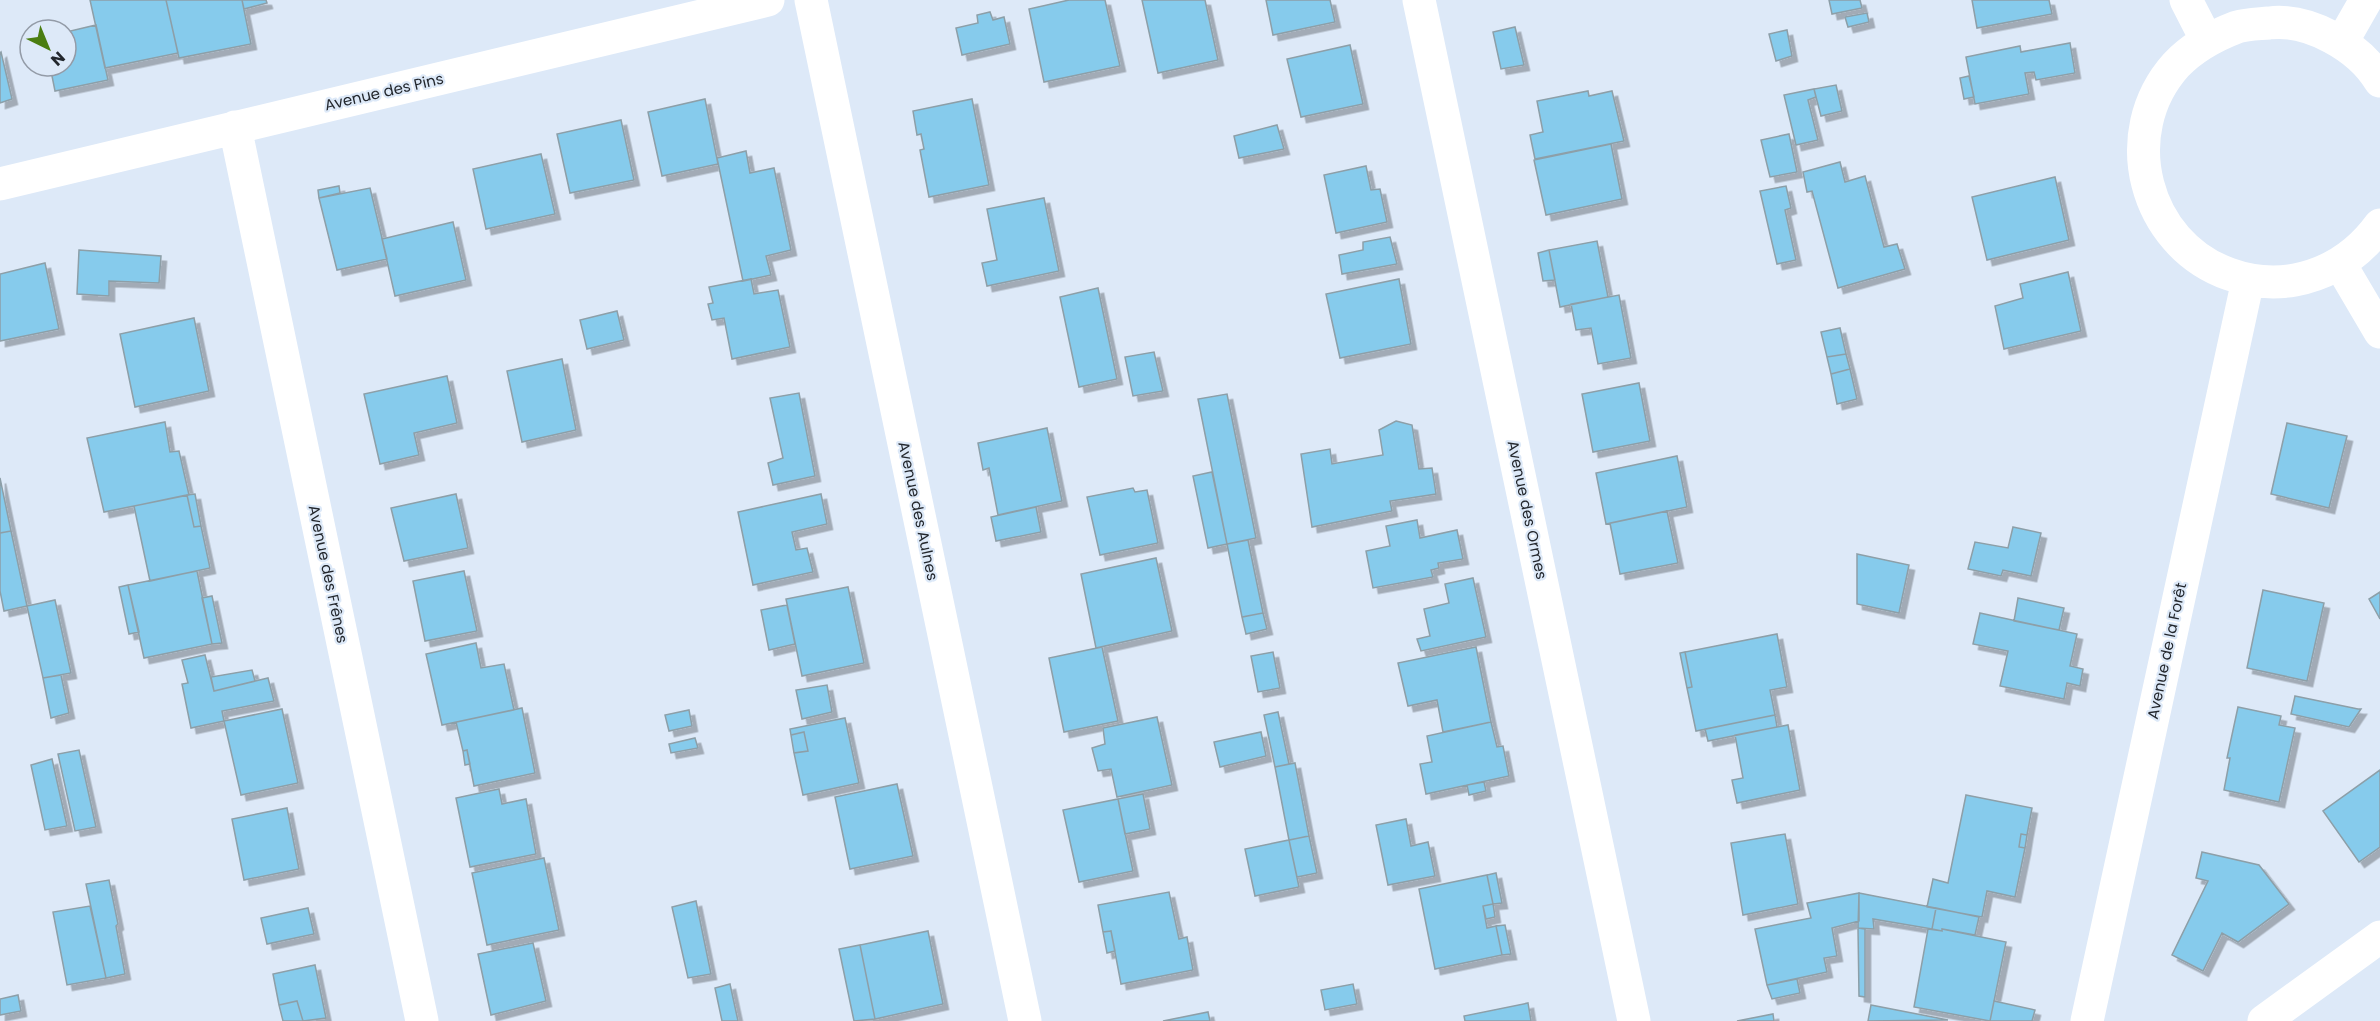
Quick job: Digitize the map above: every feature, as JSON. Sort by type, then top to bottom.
[{"type":"street","name":"Avenue des Pins","points":[[0,184],[768,0]]},
{"type":"street","name":"Avenue des Aulnes","points":[[811,0],[1025,1021]]},
{"type":"street","name":"Avenue des Ormes","points":[[1419,0],[1634,1021]]},
{"type":"street","points":[[2186,0],[2207,40]]},
{"type":"street","points":[[2342,42],[2366,0]]},
{"type":"street","points":[[2380,81],[2372,68],[2342,42],[2309,28],[2274,22],[2239,27],[2207,40],[2176,65],[2154,98],[2144,136],[2144,175],[2156,212],[2179,244],[2211,267],[2248,280],[2280,282],[2311,277],[2340,264],[2368,242],[2380,225]]},
{"type":"street","name":"Avenue des Frênes","points":[[235,127],[422,1021]]},
{"type":"street","points":[[2340,264],[2380,332]]},
{"type":"street","name":"Avenue de la Forêt","points":[[2087,1021],[2248,280]]},
{"type":"street","points":[[2264,1021],[2380,937]]},
{"type":"building","points":[[90,0],[166,0],[178,53],[105,68]]},
{"type":"building","points":[[166,0],[242,0],[251,44],[179,58]]},
{"type":"building","points":[[242,0],[266,0],[267,3],[244,9]]},
{"type":"building","points":[[1069,0],[1105,0],[1120,66],[1044,82],[1029,9]]},
{"type":"building","points":[[1142,0],[1205,0],[1218,60],[1158,73]]},
{"type":"building","points":[[1266,0],[1330,0],[1335,22],[1273,35]]},
{"type":"building","points":[[1829,0],[1860,0],[1862,8],[1832,14]]},
{"type":"building","points":[[1972,0],[2049,0],[2052,14],[1977,28]]},
{"type":"building","points":[[990,12],[993,20],[1004,17],[1010,44],[962,55],[956,28],[978,23],[977,15]]},
{"type":"building","points":[[1867,13],[1869,22],[1848,27],[1845,17]]},
{"type":"building","points":[[96,25],[108,80],[55,91],[52,78],[78,78],[78,29]]},
{"type":"building","points":[[1515,27],[1524,65],[1501,69],[1493,32]]},
{"type":"building","points":[[1787,30],[1792,56],[1776,61],[1769,34]]},
{"type":"building","points":[[2070,43],[2075,73],[2036,80],[2034,72],[2025,73],[2029,94],[1975,104],[1966,57],[2020,46],[2021,52]]},
{"type":"building","points":[[1350,45],[1363,104],[1301,117],[1287,59]]},
{"type":"building","points":[[0,53],[12,99],[0,103]]},
{"type":"building","points":[[1969,76],[1974,97],[1964,99],[1960,78]]},
{"type":"building","points":[[1836,85],[1842,111],[1821,116],[1814,89]]},
{"type":"building","points":[[1814,89],[1816,97],[1808,100],[1818,140],[1796,145],[1784,95]]},
{"type":"building","points":[[1588,91],[1589,96],[1612,91],[1624,141],[1535,159],[1530,135],[1543,132],[1537,101]]},
{"type":"building","points":[[705,99],[718,164],[662,176],[648,112]]},
{"type":"building","points":[[972,99],[989,185],[929,197],[920,150],[924,149],[921,134],[917,135],[913,111]]},
{"type":"building","points":[[621,120],[634,180],[570,193],[557,134]]},
{"type":"building","points":[[1277,125],[1284,149],[1239,158],[1234,136]]},
{"type":"building","points":[[1789,134],[1797,172],[1770,177],[1761,140]]},
{"type":"building","points":[[1611,144],[1622,199],[1546,215],[1534,160]]},
{"type":"building","points":[[746,151],[750,173],[774,168],[791,250],[766,256],[771,275],[743,281],[717,158]]},
{"type":"building","points":[[541,154],[555,214],[486,229],[473,169]]},
{"type":"building","points":[[1840,162],[1845,182],[1865,176],[1884,247],[1897,244],[1905,269],[1838,288],[1812,191],[1807,192],[1803,172]]},
{"type":"building","points":[[1366,166],[1371,190],[1380,189],[1387,222],[1336,233],[1324,175]]},
{"type":"building","points":[[2055,177],[2069,240],[1987,260],[1972,197]]},
{"type":"building","points":[[339,186],[340,193],[319,198],[318,190]]},
{"type":"building","points":[[1786,186],[1791,208],[1785,210],[1796,260],[1777,264],[1760,191]]},
{"type":"building","points":[[370,188],[387,259],[337,270],[319,198]]},
{"type":"building","points":[[1044,198],[1059,271],[987,286],[982,263],[997,260],[987,209]]},
{"type":"building","points":[[453,222],[466,280],[395,296],[382,239]]},
{"type":"building","points":[[1390,237],[1397,264],[1342,274],[1339,255],[1363,250],[1363,242]]},
{"type":"building","points":[[1597,241],[1608,297],[1560,307],[1549,250]]},
{"type":"building","points":[[79,250],[161,256],[159,283],[109,281],[109,296],[77,294]]},
{"type":"building","points":[[1549,250],[1555,280],[1543,281],[1538,253]]},
{"type":"building","points":[[45,263],[59,329],[0,341],[0,274]]},
{"type":"building","points":[[2068,272],[2081,331],[2004,349],[1995,306],[2023,298],[2020,284]]},
{"type":"building","points":[[751,279],[754,294],[778,290],[790,347],[732,359],[724,318],[712,320],[708,304],[713,303],[709,287]]},
{"type":"building","points":[[1399,279],[1411,344],[1340,358],[1326,294]]},
{"type":"building","points":[[1098,288],[1117,379],[1079,387],[1060,297]]},
{"type":"building","points":[[1619,295],[1631,358],[1598,364],[1591,328],[1576,330],[1571,304]]},
{"type":"building","points":[[617,311],[624,340],[587,349],[580,320]]},
{"type":"building","points":[[194,318],[209,391],[135,407],[120,334]]},
{"type":"building","points":[[1840,328],[1846,354],[1827,357],[1821,332]]},
{"type":"building","points":[[1154,352],[1163,391],[1133,396],[1125,357]]},
{"type":"building","points":[[1846,354],[1850,369],[1831,374],[1827,357]]},
{"type":"building","points":[[562,359],[576,430],[522,442],[507,371]]},
{"type":"building","points":[[1850,369],[1857,399],[1837,404],[1831,374]]},
{"type":"building","points":[[447,376],[457,423],[414,433],[419,455],[380,464],[364,394]]},
{"type":"building","points":[[1639,383],[1650,441],[1593,452],[1582,394]]},
{"type":"building","points":[[799,393],[815,476],[773,485],[768,463],[783,458],[770,398]]},
{"type":"building","points":[[1227,394],[1256,538],[1227,544],[1198,399]]},
{"type":"building","points":[[1396,421],[1412,425],[1419,469],[1432,468],[1436,494],[1390,501],[1392,511],[1312,527],[1301,454],[1330,449],[1332,464],[1383,455],[1379,430]]},
{"type":"building","points":[[165,422],[170,452],[179,451],[189,495],[104,512],[87,438]]},
{"type":"building","points":[[2287,423],[2347,436],[2329,508],[2271,494]]},
{"type":"building","points":[[1047,428],[1062,501],[998,515],[989,468],[983,470],[978,443]]},
{"type":"building","points":[[1677,456],[1687,507],[1606,524],[1596,473]]},
{"type":"building","points":[[1212,472],[1227,544],[1208,548],[1193,476]]},
{"type":"building","points":[[0,478],[11,531],[0,533]]},
{"type":"building","points":[[1133,488],[1135,492],[1147,490],[1158,543],[1100,555],[1087,497]]},
{"type":"building","points":[[195,494],[201,526],[194,527],[187,495]]},
{"type":"building","points":[[456,494],[468,548],[404,561],[391,508]]},
{"type":"building","points":[[821,494],[827,524],[792,532],[796,550],[807,548],[813,572],[753,585],[738,512]]},
{"type":"building","points":[[187,495],[194,527],[201,526],[210,568],[150,581],[134,506]]},
{"type":"building","points":[[1036,507],[1041,532],[996,541],[991,517]]},
{"type":"building","points":[[1667,511],[1678,563],[1620,574],[1610,523]]},
{"type":"building","points":[[1417,520],[1420,538],[1457,530],[1463,559],[1438,563],[1439,568],[1431,570],[1433,577],[1373,588],[1366,551],[1390,546],[1386,526]]},
{"type":"building","points":[[2013,527],[2041,533],[2031,576],[2003,570],[2001,576],[1968,569],[1975,542],[2008,548]]},
{"type":"building","points":[[11,531],[27,606],[4,611],[0,591],[0,533]]},
{"type":"building","points":[[1248,540],[1263,613],[1242,617],[1227,544]]},
{"type":"building","points":[[1857,554],[1909,565],[1899,613],[1857,604]]},
{"type":"building","points":[[1156,558],[1172,631],[1096,648],[1081,574]]},
{"type":"building","points":[[197,571],[212,644],[144,658],[128,585]]},
{"type":"building","points":[[464,571],[477,631],[425,641],[413,581]]},
{"type":"building","points":[[1473,578],[1486,637],[1421,651],[1417,639],[1430,636],[1424,609],[1449,603],[1445,584]]},
{"type":"building","points":[[128,585],[139,632],[129,634],[119,587]]},
{"type":"building","points":[[848,587],[864,663],[802,676],[786,599]]},
{"type":"building","points":[[2263,590],[2324,603],[2307,681],[2247,668]]},
{"type":"building","points":[[2380,592],[2380,619],[2369,599]]},
{"type":"building","points":[[212,596],[222,643],[212,644],[202,598]]},
{"type":"building","points":[[2018,598],[2064,608],[2059,630],[2014,621]]},
{"type":"building","points":[[55,600],[71,673],[43,678],[27,606]]},
{"type":"building","points":[[787,605],[795,644],[769,650],[761,610]]},
{"type":"building","points":[[1263,613],[1267,629],[1246,634],[1242,617]]},
{"type":"building","points":[[1980,613],[2077,634],[2070,666],[2083,669],[2080,686],[2067,683],[2064,699],[2000,686],[2008,651],[1973,644]]},
{"type":"building","points":[[1777,634],[1787,687],[1770,690],[1775,715],[1696,731],[1687,688],[1692,687],[1685,652]]},
{"type":"building","points":[[476,643],[481,668],[504,664],[514,710],[442,725],[426,654]]},
{"type":"building","points":[[1102,647],[1118,721],[1064,732],[1049,658]]},
{"type":"building","points":[[1476,647],[1491,722],[1443,732],[1437,700],[1408,706],[1398,663]]},
{"type":"building","points":[[1273,652],[1280,688],[1258,692],[1251,656]]},
{"type":"building","points":[[1685,652],[1692,687],[1687,688],[1680,653]]},
{"type":"building","points":[[205,655],[214,691],[268,678],[274,701],[222,711],[224,721],[191,728],[182,684],[188,683],[182,660]]},
{"type":"building","points":[[252,670],[255,681],[214,691],[211,677]]},
{"type":"building","points":[[61,675],[69,713],[51,718],[43,678]]},
{"type":"building","points":[[827,685],[832,712],[802,719],[796,690]]},
{"type":"building","points":[[2295,696],[2361,709],[2349,727],[2291,714]]},
{"type":"building","points":[[2238,707],[2281,716],[2279,725],[2295,728],[2279,802],[2224,790],[2230,758],[2227,758]]},
{"type":"building","points":[[522,708],[535,773],[474,786],[467,750],[463,751],[456,722]]},
{"type":"building","points":[[282,709],[298,783],[241,795],[224,721]]},
{"type":"building","points":[[689,710],[692,726],[669,731],[665,715]]},
{"type":"building","points":[[1278,712],[1289,764],[1275,767],[1264,715]]},
{"type":"building","points":[[1775,715],[1777,727],[1708,741],[1705,729]]},
{"type":"building","points":[[1157,717],[1172,785],[1117,797],[1111,769],[1098,771],[1092,748],[1105,744],[1103,728]]},
{"type":"building","points":[[845,718],[859,783],[803,795],[794,753],[808,751],[804,732],[791,735],[790,729]]},
{"type":"building","points":[[1491,722],[1497,747],[1503,746],[1509,776],[1426,794],[1420,764],[1432,762],[1427,736]]},
{"type":"building","points":[[1788,725],[1800,790],[1737,803],[1732,780],[1743,778],[1735,735]]},
{"type":"building","points":[[804,732],[808,751],[794,753],[791,735]]},
{"type":"building","points":[[1261,732],[1266,756],[1220,767],[1214,742]]},
{"type":"building","points":[[695,738],[698,748],[671,753],[669,744]]},
{"type":"building","points":[[79,750],[96,827],[75,831],[58,754]]},
{"type":"building","points":[[467,750],[470,764],[465,765],[463,751]]},
{"type":"building","points":[[52,759],[67,826],[45,830],[31,765]]},
{"type":"building","points":[[1295,763],[1309,836],[1289,840],[1275,767]]},
{"type":"building","points":[[2380,770],[2380,847],[2359,862],[2323,811]]},
{"type":"building","points":[[1484,782],[1486,791],[1469,795],[1467,785]]},
{"type":"building","points":[[897,784],[913,856],[850,869],[835,797]]},
{"type":"building","points":[[499,789],[502,804],[526,799],[536,854],[470,867],[456,798]]},
{"type":"building","points":[[1143,794],[1150,829],[1125,834],[1118,799]]},
{"type":"building","points":[[1966,795],[2032,808],[2027,835],[2021,834],[2019,847],[2025,848],[2015,897],[1987,891],[1982,917],[1927,907],[1933,879],[1948,883]]},
{"type":"building","points":[[1118,799],[1133,871],[1079,882],[1063,810]]},
{"type":"building","points":[[287,808],[299,869],[244,880],[232,819]]},
{"type":"building","points":[[1406,819],[1411,846],[1428,842],[1435,876],[1388,885],[1376,825]]},
{"type":"building","points":[[1785,834],[1798,904],[1743,915],[1731,843]]},
{"type":"building","points":[[2021,834],[2027,835],[2025,848],[2019,847]]},
{"type":"building","points":[[1309,836],[1317,873],[1297,877],[1289,840]]},
{"type":"building","points":[[1289,840],[1299,887],[1255,896],[1245,849]]},
{"type":"building","points":[[2202,852],[2259,865],[2289,904],[2238,942],[2222,933],[2203,971],[2172,955],[2208,881],[2196,878]]},
{"type":"building","points":[[544,858],[559,930],[487,945],[472,873]]},
{"type":"building","points":[[1496,873],[1502,903],[1493,904],[1487,875]]},
{"type":"building","points":[[1487,875],[1493,904],[1483,906],[1487,928],[1496,926],[1502,955],[1435,969],[1419,889]]},
{"type":"building","points":[[109,880],[125,974],[106,978],[86,884]]},
{"type":"building","points":[[1169,892],[1179,939],[1187,937],[1193,970],[1121,984],[1111,931],[1103,932],[1098,905]]},
{"type":"building","points":[[1859,893],[1936,908],[1932,929],[1873,919],[1874,929],[1858,928]]},
{"type":"building","points":[[1859,893],[1859,921],[1832,928],[1837,956],[1824,958],[1827,972],[1767,985],[1755,929],[1811,918],[1807,903]]},
{"type":"building","points":[[696,901],[711,974],[688,978],[672,907]]},
{"type":"building","points":[[1493,904],[1495,917],[1486,919],[1483,906]]},
{"type":"building","points":[[90,906],[106,978],[67,985],[53,912]]},
{"type":"building","points":[[308,908],[314,934],[267,944],[261,918]]},
{"type":"building","points":[[1936,908],[1979,917],[1975,935],[1932,929]]},
{"type":"building","points":[[1505,925],[1511,954],[1502,955],[1496,926]]},
{"type":"building","points":[[1858,928],[1865,929],[1865,997],[1859,996]]},
{"type":"building","points":[[1928,929],[1942,931],[1942,929],[2006,942],[1990,1021],[1914,1007]]},
{"type":"building","points":[[928,931],[943,1004],[875,1019],[860,945]]},
{"type":"building","points":[[1111,931],[1115,951],[1107,953],[1103,932]]},
{"type":"building","points":[[533,943],[546,1001],[491,1015],[478,954]]},
{"type":"building","points":[[860,945],[875,1019],[854,1021],[839,949]]},
{"type":"building","points":[[315,965],[326,1018],[303,1021],[297,1001],[279,1005],[273,974]]},
{"type":"building","points":[[1797,979],[1800,993],[1772,999],[1767,985]]},
{"type":"building","points":[[730,984],[738,1021],[722,1021],[715,988]]},
{"type":"building","points":[[1353,984],[1357,1004],[1325,1010],[1321,990]]},
{"type":"building","points":[[18,995],[21,1011],[0,1015],[0,999]]},
{"type":"building","points":[[297,1001],[303,1021],[283,1021],[279,1005]]},
{"type":"building","points":[[1994,1001],[2035,1010],[2032,1021],[1990,1021]]},
{"type":"building","points":[[1528,1003],[1531,1021],[1465,1021],[1464,1016]]},
{"type":"building","points":[[1871,1005],[1948,1020],[1868,1021]]},
{"type":"building","points":[[1208,1012],[1210,1021],[1163,1021]]},
{"type":"building","points":[[1773,1014],[1774,1021],[1737,1021]]}]
